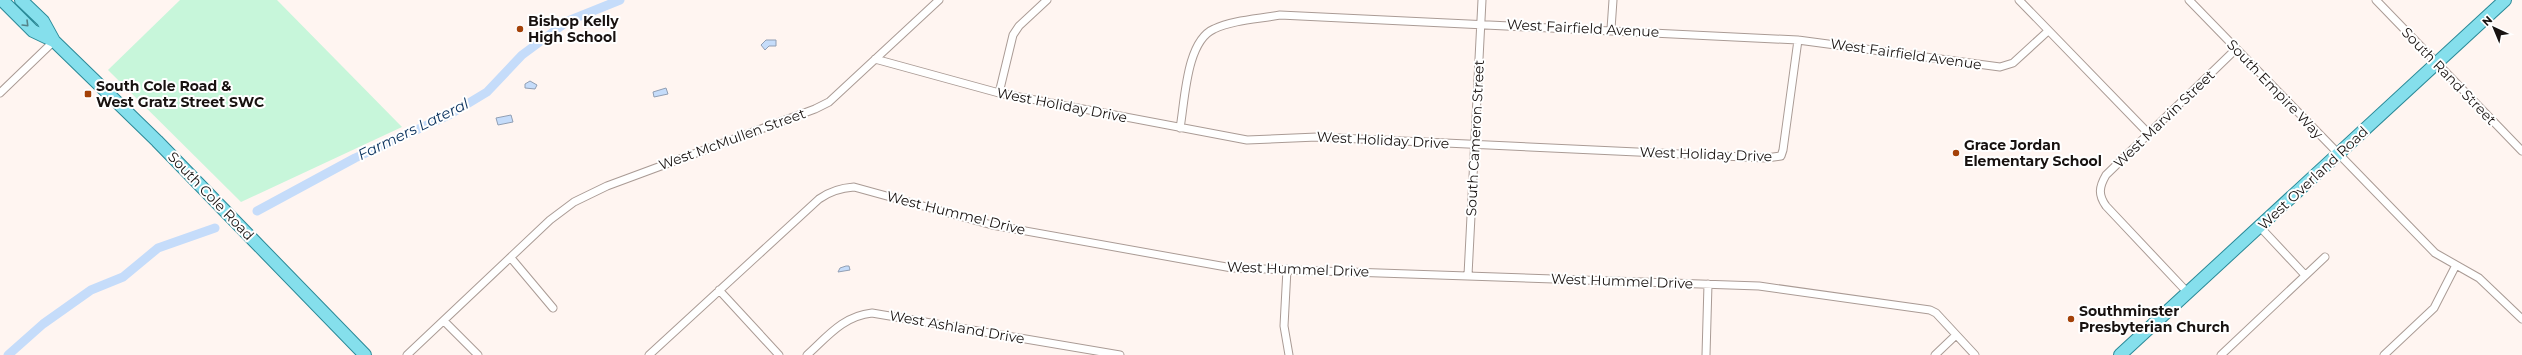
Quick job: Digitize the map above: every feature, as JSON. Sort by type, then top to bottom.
[{"type":"main road","name":"South Cole Road","points":[[2,0],[33,31],[54,41]]},
{"type":"main road","name":"South Cole Road","points":[[21,0],[43,21],[54,41],[243,228],[365,355]]},
{"type":"main road","name":"West Overland Road","points":[[2120,355],[2505,0]]},
{"type":"street","name":"West McMullen Street","points":[[407,355],[550,220],[574,202],[639,173],[815,109],[829,102],[939,0]]},
{"type":"street","points":[[1000,93],[1013,35],[1019,26],[1047,0]]},
{"type":"street","name":"South Cameron Street","points":[[1468,275],[1482,0]]},
{"type":"street","points":[[1611,30],[1613,0]]},
{"type":"street","points":[[2019,0],[2149,134]]},
{"type":"street","name":"South Empire Way","points":[[2189,0],[2435,253],[2479,278],[2522,318]]},
{"type":"street","name":"South Rand Street","points":[[2376,0],[2522,151]]},
{"type":"street","name":"West Fairfield Avenue","points":[[1180,128],[1194,51],[1204,35],[1213,29],[1293,14],[1798,40],[2000,67],[2013,63],[2048,31]]},
{"type":"street","name":"West Holiday Drive","points":[[876,58],[1000,93],[1247,140],[1317,137],[1776,158],[1781,156],[1785,143],[1798,40]]},
{"type":"street","points":[[0,93],[54,41]]},
{"type":"street","name":"West Marvin Street","points":[[2188,293],[2106,206],[2100,193],[2106,175],[2236,49]]},
{"type":"street","name":"West Hummel Drive","points":[[649,355],[818,199],[830,192],[843,188],[865,190],[992,225],[1232,268],[1759,286],[1930,310],[1936,313],[1975,355]]},
{"type":"street","points":[[2260,227],[2305,275]]},
{"type":"street","points":[[2220,355],[2324,257]]},
{"type":"street","points":[[511,258],[553,308]]},
{"type":"street","points":[[2384,355],[2434,308],[2456,265]]},
{"type":"street","points":[[1287,269],[1284,326],[1289,355]]},
{"type":"street","points":[[1706,355],[1708,284]]},
{"type":"street","points":[[719,290],[779,355]]},
{"type":"street","name":"West Ashland Drive","points":[[807,355],[839,325],[850,318],[872,313],[1120,355]]},
{"type":"street","points":[[444,321],[478,355]]},
{"type":"street","points":[[1935,355],[1956,335]]},
{"type":"green space","points":[[180,0],[277,0],[402,127],[241,202],[108,70]]},
{"type":"water","points":[[766,40],[776,40],[776,46],[769,46],[765,50],[761,45]]},
{"type":"water","points":[[530,81],[537,85],[535,89],[525,88],[525,84]]},
{"type":"water","points":[[666,88],[668,94],[654,97],[653,92]]},
{"type":"water","points":[[511,115],[513,122],[498,125],[496,118]]},
{"type":"water","points":[[849,266],[850,270],[838,272],[840,268]]},
{"type":"waterway","name":"Farmers Lateral","points":[[257,211],[355,158],[449,115],[487,92],[522,55],[568,21],[620,0]]},
{"type":"waterway","name":"Farmers Lateral","points":[[8,355],[43,324],[91,290],[123,277],[158,248],[215,228]]},
{"type":"place","name":"Bishop Kelly High School","points":[[520,29]]},
{"type":"place","name":"South Cole Road & West Gratz Street SWC","points":[[88,94]]},
{"type":"place","name":"Grace Jordan Elementary School","points":[[1956,153]]},
{"type":"place","name":"Southminster Presbyterian Church","points":[[2071,319]]}]
